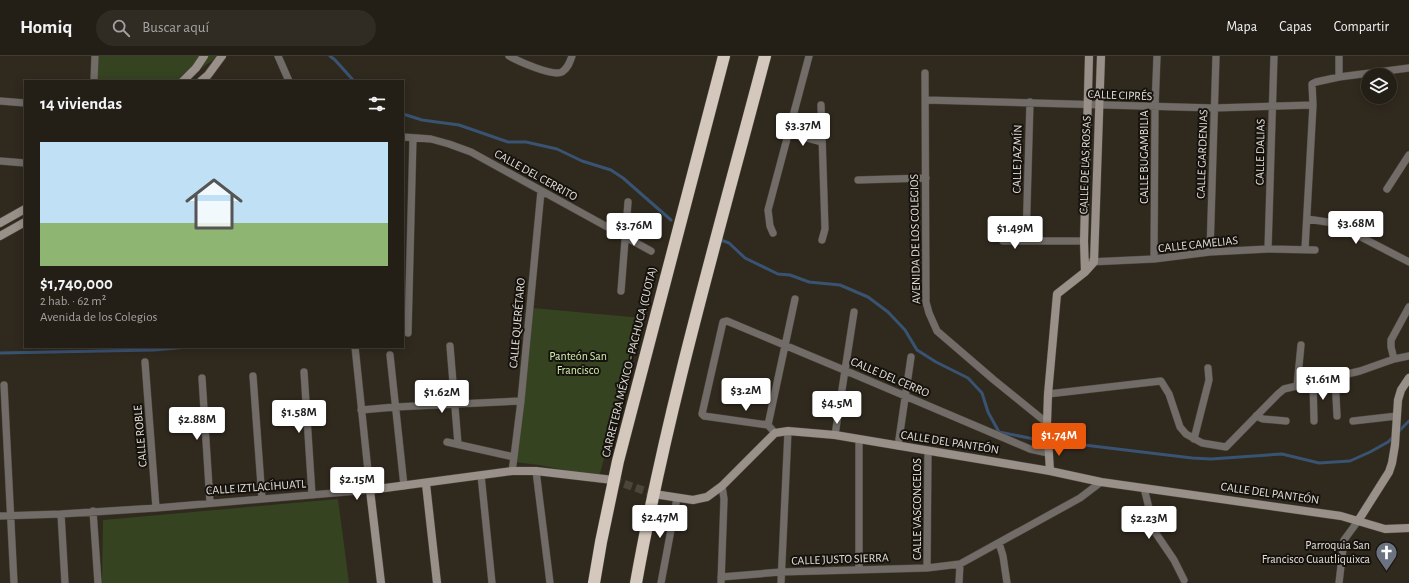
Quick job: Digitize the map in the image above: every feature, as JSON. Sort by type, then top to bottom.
[{"type":"highway","name":"CARRETERA MÉXICO - PACHUCA (CUOTA)","points":[[594,583],[618,461],[724,56]]},
{"type":"highway","points":[[636,583],[649,513],[689,347],[765,56]]},
{"type":"street","points":[[94,80],[95,56]]},
{"type":"street","points":[[184,80],[196,68],[204,56]]},
{"type":"street","points":[[202,80],[208,75],[222,56]]},
{"type":"street","points":[[278,56],[289,80]]},
{"type":"street","points":[[509,56],[554,73],[562,72],[568,67],[572,56]]},
{"type":"street","points":[[773,233],[770,226],[768,210],[809,56]]},
{"type":"street","name":"CALLE DE LAS ROSAS","points":[[1085,272],[1084,241],[1089,56]]},
{"type":"street","name":"CALLE DE LAS ROSAS","points":[[1094,262],[1101,56]]},
{"type":"street","name":"CALLE BUGAMBILIA","points":[[1154,259],[1155,107],[1157,56]]},
{"type":"street","name":"CALLE GARDENIAS","points":[[1210,252],[1216,56]]},
{"type":"street","name":"CALLE DALIAS","points":[[1268,249],[1274,56]]},
{"type":"street","points":[[1338,56],[1339,77]]},
{"type":"street","points":[[1305,250],[1313,105],[1312,84],[1339,77],[1409,68]]},
{"type":"street","name":"AVENIDA DE LOS COLEGIOS","points":[[925,73],[926,302],[929,312],[937,331],[1047,423]]},
{"type":"street","name":"CALLE CIPRÉS","points":[[926,100],[1214,108],[1313,105]]},
{"type":"street","points":[[0,101],[24,103]]},
{"type":"street","name":"CALLE JAZMÍN","points":[[1026,240],[1030,102]]},
{"type":"street","points":[[821,105],[825,229],[822,240]]},
{"type":"street","points":[[788,133],[822,142]]},
{"type":"street","name":"CALLE DEL CERRITO","points":[[404,137],[431,139],[471,152],[651,251]]},
{"type":"street","points":[[408,333],[413,138]]},
{"type":"street","points":[[1387,189],[1409,155]]},
{"type":"street","points":[[0,161],[24,163]]},
{"type":"street","points":[[858,180],[926,178]]},
{"type":"street","name":"CALLE QUERÉTARO","points":[[512,471],[521,401],[541,191]]},
{"type":"street","points":[[621,291],[628,202]]},
{"type":"street","points":[[0,223],[24,210]]},
{"type":"street","points":[[1307,219],[1334,223],[1409,262]]},
{"type":"street","points":[[0,236],[24,223]]},
{"type":"street","points":[[1003,241],[1084,241]]},
{"type":"street","name":"CALLE CAMELIAS","points":[[1084,262],[1154,259],[1210,252],[1268,249],[1314,250]]},
{"type":"street","points":[[1050,471],[1047,423],[1048,394],[1058,294],[1085,272],[1094,262]]},
{"type":"street","points":[[654,494],[693,500],[707,497],[722,486],[775,433],[768,425],[795,299]]},
{"type":"street","points":[[1394,359],[1391,340],[1409,307]]},
{"type":"street","points":[[835,435],[854,312]]},
{"type":"street","name":"CALLE DEL CERRO","points":[[768,425],[702,414],[723,322],[727,321],[1030,449],[1048,453]]},
{"type":"street","points":[[1297,386],[1301,345]]},
{"type":"street","points":[[450,346],[456,404],[458,444]]},
{"type":"street","points":[[354,348],[381,583]]},
{"type":"street","points":[[390,355],[404,486]]},
{"type":"street","points":[[1048,394],[1161,381],[1169,394],[1180,427],[1186,434],[1202,443],[1226,447],[1284,389],[1360,371],[1394,359],[1409,356]]},
{"type":"street","points":[[898,446],[911,357]]},
{"type":"street","name":"CALLE ROBLE","points":[[145,362],[156,508]]},
{"type":"street","points":[[1194,439],[1209,380],[1208,368]]},
{"type":"street","points":[[304,372],[312,495]]},
{"type":"street","points":[[253,376],[262,500]]},
{"type":"street","points":[[1334,377],[1337,416]]},
{"type":"street","points":[[202,378],[210,503]]},
{"type":"street","points":[[1339,583],[1344,540],[1389,472],[1395,445],[1398,400],[1401,390],[1409,378]]},
{"type":"street","points":[[1313,382],[1314,420]]},
{"type":"street","points":[[4,385],[14,583]]},
{"type":"street","points":[[361,410],[521,401]]},
{"type":"street","points":[[1256,416],[1263,419],[1286,421]]},
{"type":"street","points":[[1353,421],[1397,416]]},
{"type":"street","points":[[781,583],[788,431]]},
{"type":"street","name":"CALLE DEL PANTEÓN","points":[[775,433],[788,431],[835,435],[1050,471],[1101,482],[1340,516],[1385,529],[1409,528]]},
{"type":"street","points":[[859,440],[859,570]]},
{"type":"street","points":[[447,442],[514,457]]},
{"type":"street","name":"CALLE VASCONCELOS","points":[[927,568],[928,451]]},
{"type":"street","name":"CALLE IZTLACÍHUATL","points":[[0,516],[62,514],[262,500],[426,484],[512,471],[536,471],[613,480]]},
{"type":"street","points":[[536,471],[550,583]]},
{"type":"street","points":[[481,475],[492,583]]},
{"type":"street","points":[[959,583],[960,564],[1080,498],[1101,482]]},
{"type":"street","points":[[426,484],[437,583]]},
{"type":"street","points":[[721,580],[724,498],[722,486]]},
{"type":"street","points":[[1144,488],[1155,532],[1174,560],[1184,580]]},
{"type":"street","points":[[661,583],[677,498]]},
{"type":"street","points":[[93,511],[98,583]]},
{"type":"street","points":[[62,514],[65,583]]},
{"type":"street","points":[[999,543],[1003,556],[1007,583]]},
{"type":"street","name":"CALLE JUSTO SIERRA","points":[[721,580],[781,572],[927,568],[960,564]]},
{"type":"green space","points":[[95,56],[220,56],[204,66],[188,80],[94,80]]},
{"type":"green space","name":"Panteón San Francisco","points":[[533,308],[642,318],[599,477],[539,465],[515,462]]},
{"type":"green space","points":[[338,499],[349,583],[102,583],[103,520]]},
{"type":"waterway","points":[[330,56],[353,80]]},
{"type":"waterway","points":[[404,114],[422,120],[459,125],[508,142],[526,142],[557,149],[582,161],[611,170],[623,178],[671,220]]},
{"type":"waterway","points":[[721,240],[729,243],[745,258],[778,274],[790,275],[809,282],[840,285],[868,297],[888,312],[905,330],[917,350],[936,362],[968,378],[982,393],[988,412],[999,432],[1034,439],[1192,458],[1211,459],[1282,454],[1319,463],[1350,461],[1388,442],[1393,437]]},
{"type":"waterway","points":[[0,353],[154,350],[177,348]]},
{"type":"waterway","points":[[1397,433],[1409,421]]},
{"type":"tunnel","points":[[613,480],[654,494]]},
{"type":"place","name":"Parroquia San Francisco Cuautliquixca","points":[[1386,572]]}]
